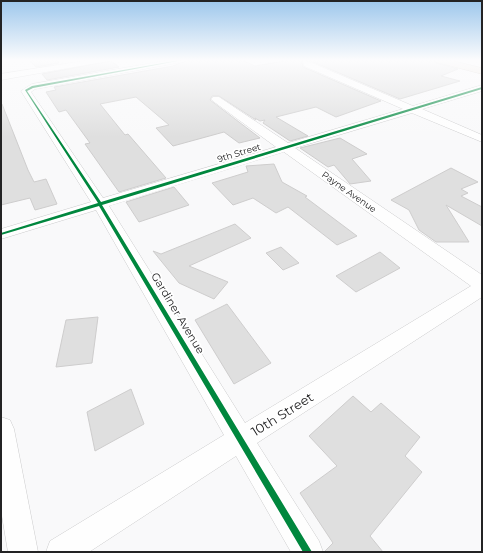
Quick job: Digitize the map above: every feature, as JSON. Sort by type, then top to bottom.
[{"type":"street","name":"Gardiner Avenue","points":[[44,86],[27,89],[26,91],[100,204],[242,438],[308,552]]},
{"type":"street","points":[[357,86],[482,139]]},
{"type":"street","name":"9th Street","points":[[1,234],[482,88]]},
{"type":"street","name":"Payne Avenue","points":[[216,99],[482,284]]},
{"type":"street","name":"10th Street","points":[[61,552],[482,288]]},
{"type":"street","points":[[1,428],[23,552]]},
{"type":"building","points":[[346,86],[381,101],[336,117],[316,107],[276,117],[308,136],[290,141],[263,123],[265,120],[260,121],[255,118],[256,120],[219,96],[212,96],[210,100],[260,138],[239,143],[224,132],[173,146],[156,128],[169,125],[136,97],[100,104],[125,135],[128,134],[166,178],[119,192],[85,144],[90,143],[66,110],[59,112],[46,92],[56,90],[54,87]]},
{"type":"building","points":[[369,86],[444,86],[400,99]]},
{"type":"building","points":[[1,104],[34,182],[46,179],[57,204],[35,210],[30,198],[1,205]]},
{"type":"building","points":[[340,138],[367,154],[352,159],[371,181],[350,184],[334,165],[328,167],[300,148]]},
{"type":"building","points":[[274,164],[282,182],[307,196],[305,197],[357,236],[337,245],[288,207],[276,213],[253,198],[233,205],[212,183],[248,172],[246,166]]},
{"type":"building","points":[[451,168],[478,182],[461,189],[468,193],[461,196],[482,207],[482,226],[446,205],[469,242],[436,242],[419,230],[409,210],[391,200]]},
{"type":"building","points":[[174,187],[189,205],[139,222],[126,202]]},
{"type":"building","points":[[235,224],[251,238],[189,266],[228,282],[214,299],[179,283],[153,251],[161,254]]},
{"type":"building","points":[[281,247],[299,263],[283,270],[266,253]]},
{"type":"building","points":[[380,252],[400,268],[356,292],[336,276]]},
{"type":"building","points":[[227,304],[271,363],[234,384],[195,320]]},
{"type":"building","points":[[98,317],[92,363],[56,367],[66,320]]},
{"type":"building","points":[[131,389],[144,424],[95,451],[87,412]]},
{"type":"building","points":[[353,396],[371,412],[381,403],[420,437],[405,456],[422,472],[370,536],[383,552],[324,552],[333,543],[300,493],[337,466],[309,436]]},
{"type":"cycle path","points":[[39,86],[32,87],[26,91],[100,204],[308,552]]},
{"type":"cycle path","points":[[1,234],[482,88]]}]
